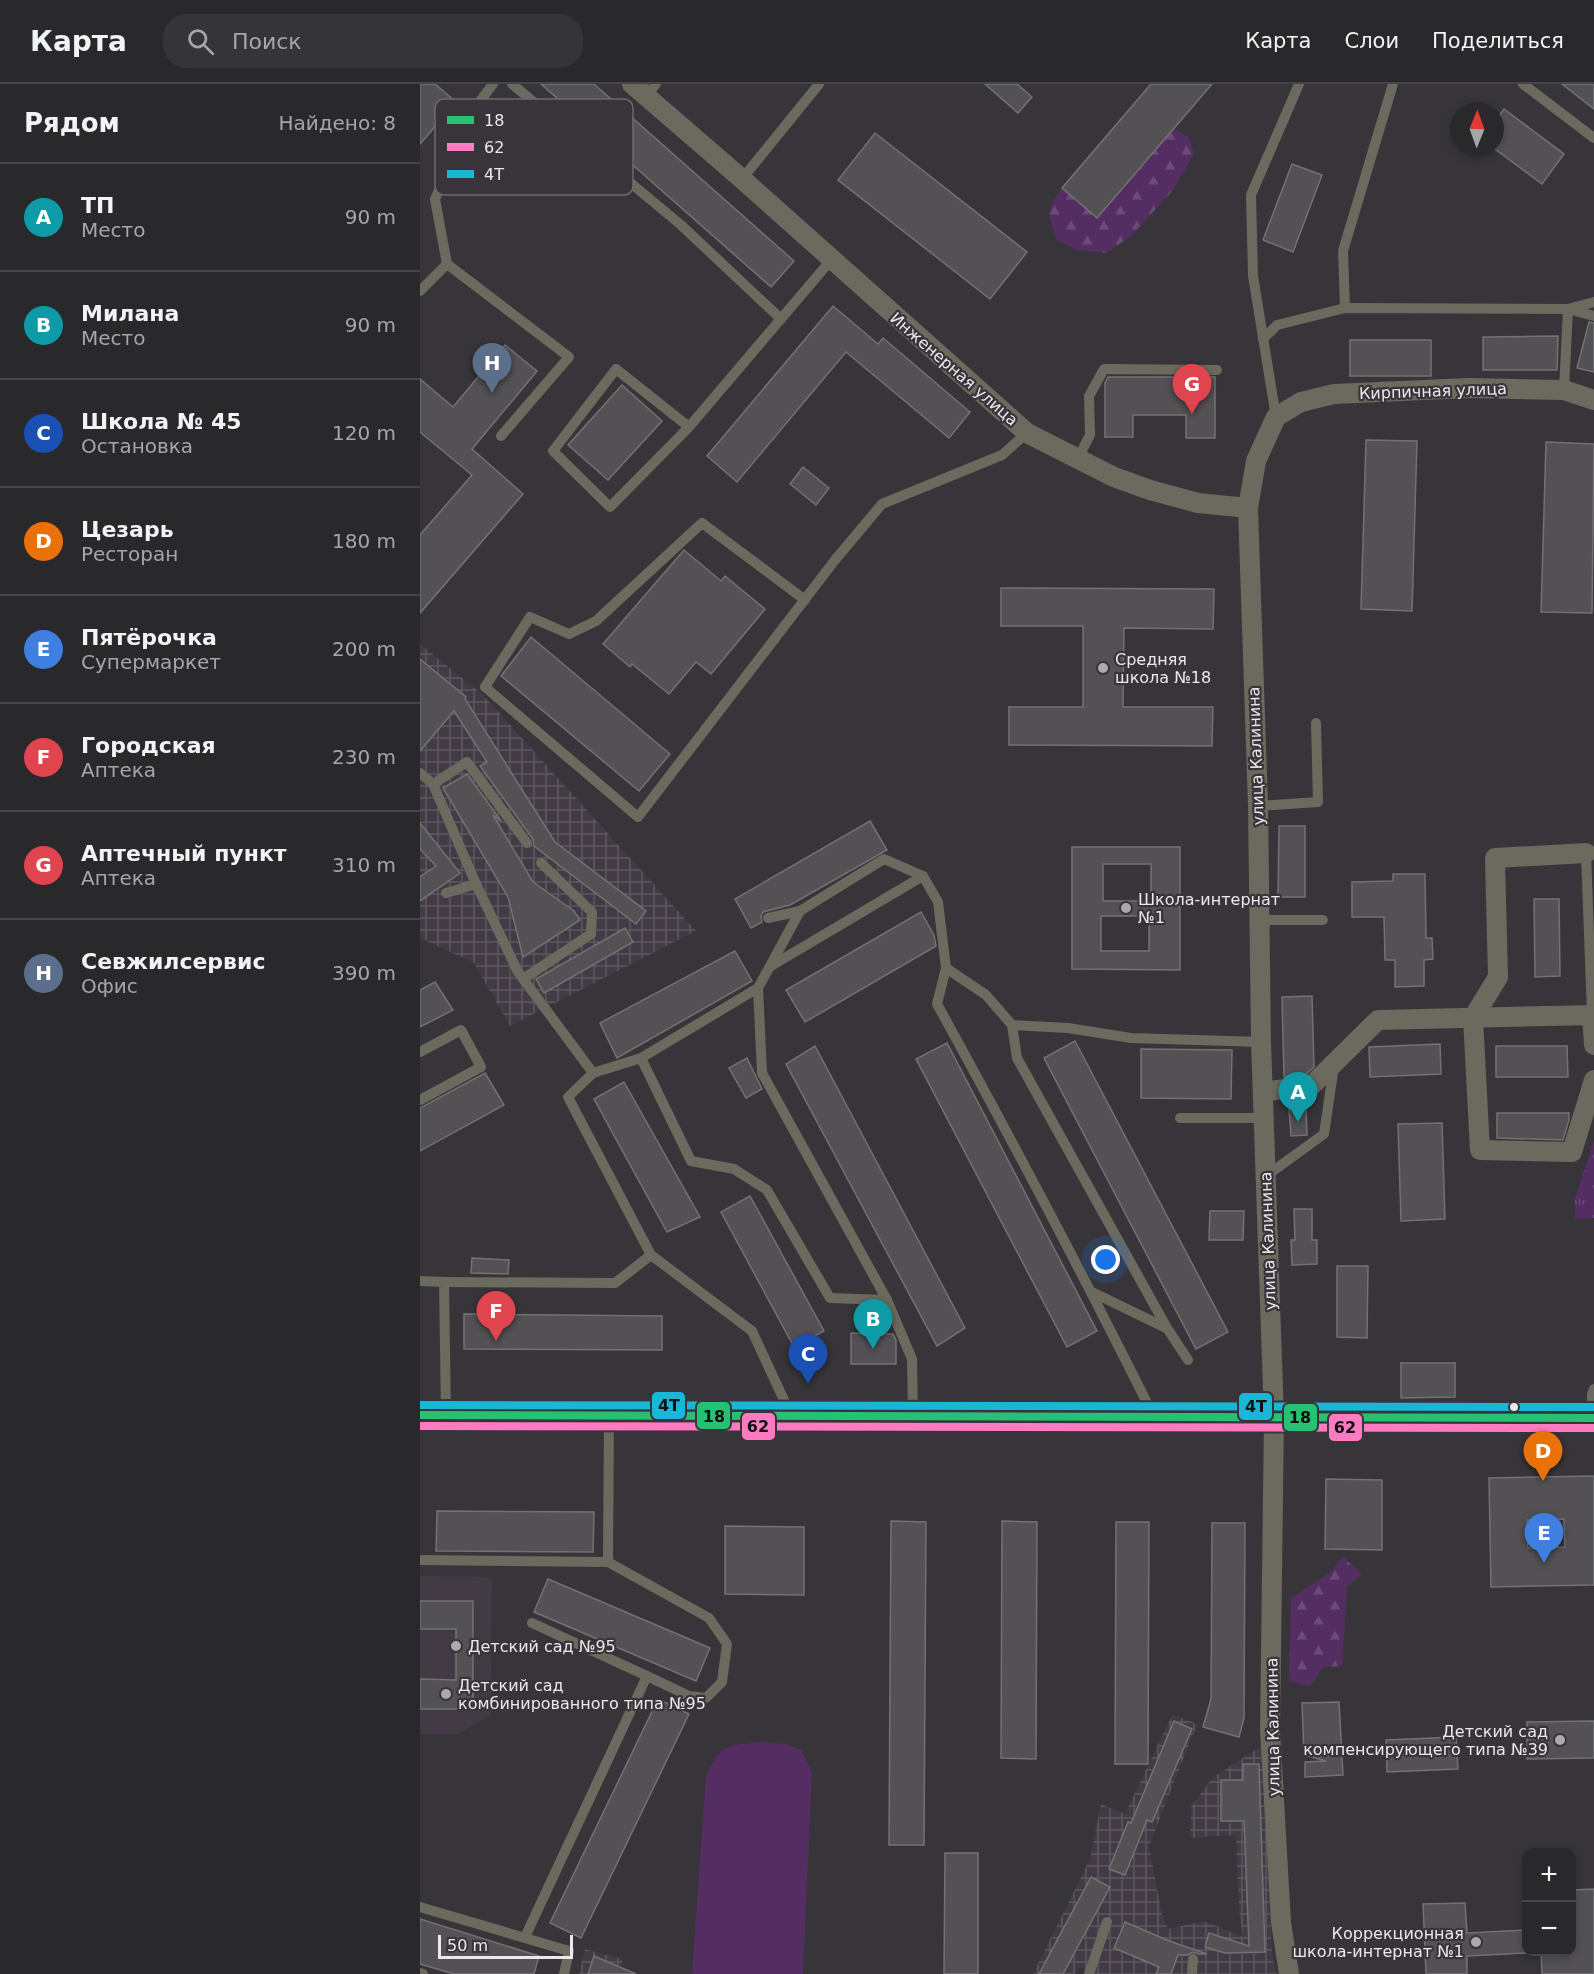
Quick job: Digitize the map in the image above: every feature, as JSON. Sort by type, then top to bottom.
[{"type":"street","name":"Инженерная улица","points":[[645,88],[831,260],[1027,434],[1114,477],[1150,490],[1198,502],[1248,508]]},
{"type":"street","name":"Кирпичная улица","points":[[1276,417],[1301,402],[1334,394],[1468,388],[1564,390],[1594,400]]},
{"type":"street","points":[[1248,508],[1257,461],[1276,417]]},
{"type":"street","name":"улица Калинина","points":[[1248,508],[1258,806],[1261,1042],[1274,1418],[1270,1730],[1281,1922],[1288,1974]]},
{"type":"street","points":[[1590,853],[1495,858],[1498,977],[1473,1018],[1480,1150],[1572,1152],[1594,1080]]},
{"type":"street","points":[[1263,1092],[1311,1085],[1378,1020],[1593,1015],[1594,1045]]},
{"type":"street","points":[[433,1415],[1593,1418]]},
{"type":"lane","points":[[482,99],[494,84]]},
{"type":"lane","points":[[512,84],[530,99]]},
{"type":"lane","points":[[742,179],[819,84]]},
{"type":"lane","points":[[1276,417],[1253,276],[1251,195],[1299,84]]},
{"type":"lane","points":[[1345,308],[1343,251],[1393,84]]},
{"type":"lane","points":[[1523,84],[1594,138]]},
{"type":"lane","points":[[633,185],[681,225],[781,319]]},
{"type":"lane","points":[[437,195],[435,199],[447,264],[569,357],[501,436]]},
{"type":"lane","points":[[689,427],[616,369],[553,452],[610,507],[689,427],[831,260]]},
{"type":"lane","points":[[420,291],[447,264]]},
{"type":"lane","points":[[1568,309],[1594,302]]},
{"type":"lane","points":[[1263,339],[1277,325],[1345,308],[1568,309],[1594,316]]},
{"type":"lane","points":[[1564,390],[1568,309]]},
{"type":"lane","points":[[1078,458],[1090,435],[1089,396],[1104,369],[1217,370]]},
{"type":"lane","points":[[805,600],[702,523],[596,621],[569,634],[530,617],[485,687],[638,817],[882,504],[1002,455],[1027,434]]},
{"type":"lane","points":[[1258,806],[1318,802],[1316,723]]},
{"type":"lane","points":[[433,784],[467,762],[527,843]]},
{"type":"lane","points":[[420,773],[433,784],[476,884],[523,979],[593,1073]]},
{"type":"lane","points":[[1590,853],[1593,1015]]},
{"type":"lane","points":[[768,918],[800,911],[884,859],[923,876],[938,902],[946,968],[938,1004],[1092,1292],[1154,1418]]},
{"type":"lane","points":[[523,979],[591,934],[592,912],[541,863]]},
{"type":"lane","points":[[769,967],[923,876]]},
{"type":"lane","points":[[446,893],[476,884]]},
{"type":"lane","points":[[792,1416],[752,1331],[651,1255],[568,1096],[593,1073],[641,1058],[758,987],[800,911]]},
{"type":"lane","points":[[1258,920],[1323,920]]},
{"type":"lane","points":[[946,968],[986,994],[1012,1024],[1017,1058],[1167,1328],[1188,1360]]},
{"type":"lane","points":[[758,987],[762,1073],[887,1300],[912,1359],[913,1417]]},
{"type":"lane","points":[[1012,1024],[1068,1028],[1131,1038],[1261,1042]]},
{"type":"lane","points":[[420,1052],[461,1030],[481,1067],[420,1100]]},
{"type":"lane","points":[[641,1058],[691,1161],[734,1169],[767,1190],[830,1298],[887,1300]]},
{"type":"lane","points":[[1265,1176],[1324,1134],[1334,1063]]},
{"type":"lane","points":[[1180,1118],[1264,1118]]},
{"type":"lane","points":[[420,1281],[615,1283],[651,1255]]},
{"type":"lane","points":[[433,1415],[444,1282]]},
{"type":"lane","points":[[1092,1292],[1167,1328]]},
{"type":"lane","points":[[1593,1418],[1592,1394],[1594,1389]]},
{"type":"lane","points":[[608,1562],[609,1415]]},
{"type":"lane","points":[[420,1560],[608,1562],[708,1618],[727,1644],[722,1682],[706,1698],[689,1696],[532,1623]]},
{"type":"lane","points":[[525,1937],[647,1676]]},
{"type":"lane","points":[[420,1907],[569,1952],[564,1974]]},
{"type":"lane","points":[[1089,1974],[1107,1922]]},
{"type":"lane","points":[[1192,1974],[1193,1959]]},
{"type":"shaded area","points":[[420,644],[482,694],[696,931],[510,1026],[474,963],[420,938]]},
{"type":"shaded area","name":"Детский сад №95","points":[[420,1576],[492,1577],[491,1715],[458,1734],[420,1734]]},
{"type":"shaded area","points":[[1172,1715],[1197,1724],[1149,1846],[1162,1915],[1168,1929],[1204,1921],[1243,1937],[1239,1911],[1236,1835],[1190,1838],[1191,1807],[1211,1779],[1263,1745],[1272,1956],[1277,1974],[1093,1974],[1079,1967],[1075,1974],[1033,1974],[1090,1859],[1101,1804],[1125,1814]]},
{"type":"shaded area","points":[[585,1949],[623,1959],[619,1974],[579,1974]]},
{"type":"green space","points":[[1174,128],[1189,138],[1194,154],[1173,190],[1132,235],[1107,253],[1077,250],[1057,240],[1050,213],[1053,202],[1062,188],[1097,218]]},
{"type":"green space","points":[[1594,1141],[1594,1218],[1575,1218],[1575,1198]]},
{"type":"green space","points":[[1343,1557],[1362,1574],[1347,1587],[1342,1666],[1323,1667],[1310,1686],[1289,1681],[1291,1598],[1331,1572]]},
{"type":"green space","points":[[761,1742],[785,1744],[801,1750],[812,1772],[803,1974],[692,1974],[706,1776],[716,1758],[726,1748]]},
{"type":"building","points":[[420,84],[435,84],[452,99],[435,99],[435,126],[420,144]]},
{"type":"building","points":[[541,84],[594,84],[611,99],[558,99]]},
{"type":"building","points":[[985,84],[1017,84],[1032,97],[1018,113]]},
{"type":"building","points":[[1151,84],[1212,84],[1097,218],[1062,188]]},
{"type":"building","points":[[1562,84],[1594,84],[1594,109]]},
{"type":"building","points":[[1504,109],[1564,154],[1542,184],[1504,156]]},
{"type":"building","points":[[633,119],[794,261],[771,287],[633,165]]},
{"type":"building","points":[[875,133],[1027,252],[990,299],[838,180]]},
{"type":"building","points":[[1292,164],[1322,175],[1293,252],[1263,240]]},
{"type":"building","points":[[833,306],[878,344],[883,338],[970,412],[949,438],[846,352],[737,482],[707,456]]},
{"type":"building","points":[[1589,322],[1594,323],[1594,372],[1577,368]]},
{"type":"building","points":[[1558,336],[1557,370],[1483,370],[1483,337]]},
{"type":"building","points":[[1350,340],[1431,340],[1431,376],[1350,376]]},
{"type":"building","points":[[505,345],[537,371],[472,449],[523,494],[420,613],[420,535],[472,475],[420,432],[420,379],[453,407]]},
{"type":"building","points":[[1108,377],[1215,377],[1215,438],[1186,438],[1186,415],[1133,415],[1133,437],[1105,437],[1105,383]]},
{"type":"building","points":[[622,385],[662,421],[608,480],[568,445]]},
{"type":"building","points":[[1366,440],[1417,441],[1412,611],[1361,609]]},
{"type":"building","points":[[1546,442],[1594,444],[1592,613],[1541,612]]},
{"type":"building","points":[[803,467],[829,488],[816,505],[790,484]]},
{"type":"building","points":[[684,550],[721,581],[725,576],[765,609],[711,674],[696,662],[669,694],[632,664],[630,667],[603,644]]},
{"type":"building","name":"Средняя школа №18","points":[[1001,588],[1214,589],[1213,629],[1124,628],[1123,707],[1213,707],[1212,746],[1009,745],[1009,707],[1083,707],[1083,626],[1001,626]]},
{"type":"building","points":[[531,637],[670,754],[639,791],[501,676]]},
{"type":"building","points":[[420,659],[466,697],[465,699],[555,842],[646,911],[636,924],[534,846],[533,839],[480,766],[487,762],[454,711],[420,751]]},
{"type":"building","points":[[467,774],[501,821],[493,815],[533,882],[574,911],[580,920],[523,957],[508,897],[443,788]]},
{"type":"building","points":[[870,821],[887,850],[790,905],[763,912],[762,922],[751,928],[735,899]]},
{"type":"building","points":[[420,823],[460,873],[420,901],[420,877],[436,866],[420,849]]},
{"type":"building","points":[[1279,826],[1305,826],[1305,897],[1278,897]]},
{"type":"building","name":"Школа-интернат №1","points":[[1072,847],[1180,847],[1180,970],[1072,969]],"holes":[[[1103,864],[1151,864],[1151,901],[1103,901]],[[1101,916],[1149,916],[1149,951],[1101,951]]]},
{"type":"building","points":[[1393,874],[1425,874],[1426,938],[1432,938],[1433,959],[1424,960],[1424,986],[1395,987],[1395,960],[1385,960],[1384,917],[1352,917],[1352,882],[1393,881]]},
{"type":"building","points":[[1534,899],[1559,899],[1560,976],[1535,977]]},
{"type":"building","points":[[921,912],[934,935],[936,946],[805,1022],[786,990]]},
{"type":"building","points":[[625,928],[633,942],[544,993],[536,979]]},
{"type":"building","points":[[735,951],[752,981],[617,1058],[600,1023]]},
{"type":"building","points":[[435,982],[453,1010],[420,1027],[420,990]]},
{"type":"building","points":[[1312,996],[1314,1067],[1306,1074],[1284,1077],[1282,997]]},
{"type":"building","points":[[1075,1041],[1228,1332],[1196,1349],[1044,1058]]},
{"type":"building","points":[[947,1043],[1097,1331],[1067,1347],[916,1059]]},
{"type":"building","points":[[1440,1044],[1441,1074],[1370,1077],[1369,1047]]},
{"type":"building","points":[[815,1046],[965,1328],[937,1346],[786,1064]]},
{"type":"building","points":[[1496,1046],[1567,1046],[1568,1077],[1496,1077]]},
{"type":"building","points":[[1141,1049],[1232,1050],[1231,1099],[1141,1098]]},
{"type":"building","points":[[747,1058],[762,1089],[746,1098],[729,1068]]},
{"type":"building","points":[[485,1073],[504,1105],[420,1151],[420,1108]]},
{"type":"building","points":[[624,1082],[700,1217],[667,1232],[594,1099]]},
{"type":"building","points":[[1306,1108],[1307,1135],[1291,1136],[1289,1109]]},
{"type":"building","points":[[1497,1113],[1569,1113],[1569,1120],[1563,1140],[1497,1138]]},
{"type":"building","points":[[1442,1123],[1445,1219],[1401,1221],[1398,1124]]},
{"type":"building","points":[[750,1196],[824,1331],[794,1347],[721,1212]]},
{"type":"building","points":[[1294,1209],[1312,1209],[1312,1240],[1317,1240],[1317,1264],[1292,1265],[1291,1240],[1295,1240]]},
{"type":"building","points":[[1210,1211],[1244,1211],[1243,1240],[1209,1240]]},
{"type":"building","points":[[472,1258],[509,1260],[508,1274],[471,1273]]},
{"type":"building","points":[[1337,1266],[1368,1266],[1367,1338],[1337,1337]]},
{"type":"building","points":[[464,1314],[662,1316],[662,1350],[464,1349]]},
{"type":"building","points":[[851,1333],[893,1334],[896,1340],[896,1364],[851,1364]]},
{"type":"building","points":[[1401,1363],[1455,1363],[1455,1397],[1401,1398]]},
{"type":"building","points":[[1594,1476],[1594,1585],[1491,1587],[1489,1478]],"holes":[[[1564,1519],[1565,1547],[1528,1548],[1527,1520]]]},
{"type":"building","points":[[1326,1479],[1382,1480],[1382,1550],[1325,1549]]},
{"type":"building","points":[[437,1511],[594,1512],[593,1552],[436,1551]]},
{"type":"building","points":[[891,1521],[926,1522],[924,1845],[889,1845]]},
{"type":"building","points":[[1002,1521],[1037,1522],[1036,1759],[1001,1758]]},
{"type":"building","points":[[1116,1522],[1149,1522],[1148,1764],[1115,1764]]},
{"type":"building","points":[[1212,1523],[1245,1523],[1244,1718],[1239,1737],[1203,1727],[1211,1699]]},
{"type":"building","points":[[725,1526],[804,1527],[804,1595],[725,1594]]},
{"type":"building","points":[[548,1579],[710,1648],[696,1681],[534,1612]]},
{"type":"building","points":[[420,1601],[473,1601],[473,1709],[420,1709],[420,1679],[456,1680],[456,1629],[420,1629]]},
{"type":"building","points":[[658,1699],[689,1714],[581,1938],[550,1923]]},
{"type":"building","points":[[1339,1702],[1343,1775],[1305,1777],[1305,1762],[1326,1761],[1304,1755],[1302,1703]]},
{"type":"building","points":[[1174,1721],[1192,1729],[1152,1822],[1147,1820],[1125,1875],[1109,1869],[1128,1822],[1131,1823]]},
{"type":"building","name":"Детский сад компенсирующего типа №39","points":[[1594,1721],[1594,1758],[1527,1759],[1527,1722]]},
{"type":"building","points":[[1456,1737],[1458,1769],[1387,1772],[1386,1740]]},
{"type":"building","points":[[1243,1764],[1259,1764],[1265,1952],[1225,1953],[1205,1947],[1209,1933],[1249,1946],[1244,1821],[1221,1821],[1221,1780],[1243,1780]]},
{"type":"building","points":[[945,1853],[978,1853],[978,1974],[944,1974]]},
{"type":"building","points":[[1091,1877],[1110,1887],[1063,1974],[1039,1974]]},
{"type":"building","points":[[1594,1889],[1594,1974],[1542,1974],[1541,1956],[1576,1956],[1576,1890]]},
{"type":"building","name":"Коррекционная школа-интернат №1","points":[[1465,1903],[1467,1933],[1522,1930],[1522,1953],[1467,1956],[1467,1974],[1426,1974],[1423,1904]]},
{"type":"building","points":[[420,1919],[539,1956],[534,1974],[454,1974],[420,1964]]},
{"type":"building","points":[[1125,1922],[1207,1954],[1193,1952],[1178,1955],[1171,1974],[1156,1974],[1159,1967],[1114,1948]]},
{"type":"building","points":[[594,1956],[636,1974],[588,1974]]},
{"type":"transit line","name":"4Т","points":[[420,1405],[1594,1407]]},
{"type":"transit line","name":"18","points":[[420,1415],[1594,1418]]},
{"type":"transit line","name":"62","points":[[420,1426],[1594,1428]]},
{"type":"place","name":"Севжилсервис","points":[[492,393]]},
{"type":"place","name":"Аптечный пункт","points":[[1192,414]]},
{"type":"place","name":"Средняя школа №18","points":[[1103,668]]},
{"type":"place","name":"Школа-интернат №1","points":[[1126,908]]},
{"type":"place","name":"ТП","points":[[1298,1122]]},
{"type":"place","name":"Городская","points":[[496,1341]]},
{"type":"place","name":"Милана","points":[[873,1349]]},
{"type":"place","name":"Школа № 45","points":[[808,1384]]},
{"type":"place","name":"Цезарь","points":[[1543,1481]]},
{"type":"place","name":"Пятёрочка","points":[[1544,1563]]},
{"type":"place","name":"Детский сад №95","points":[[456,1646]]},
{"type":"place","name":"Детский сад комбинированного типа №95","points":[[446,1694]]},
{"type":"place","name":"Детский сад компенсирующего типа №39","points":[[1560,1740]]},
{"type":"place","name":"Коррекционная школа-интернат №1","points":[[1476,1942]]}]
